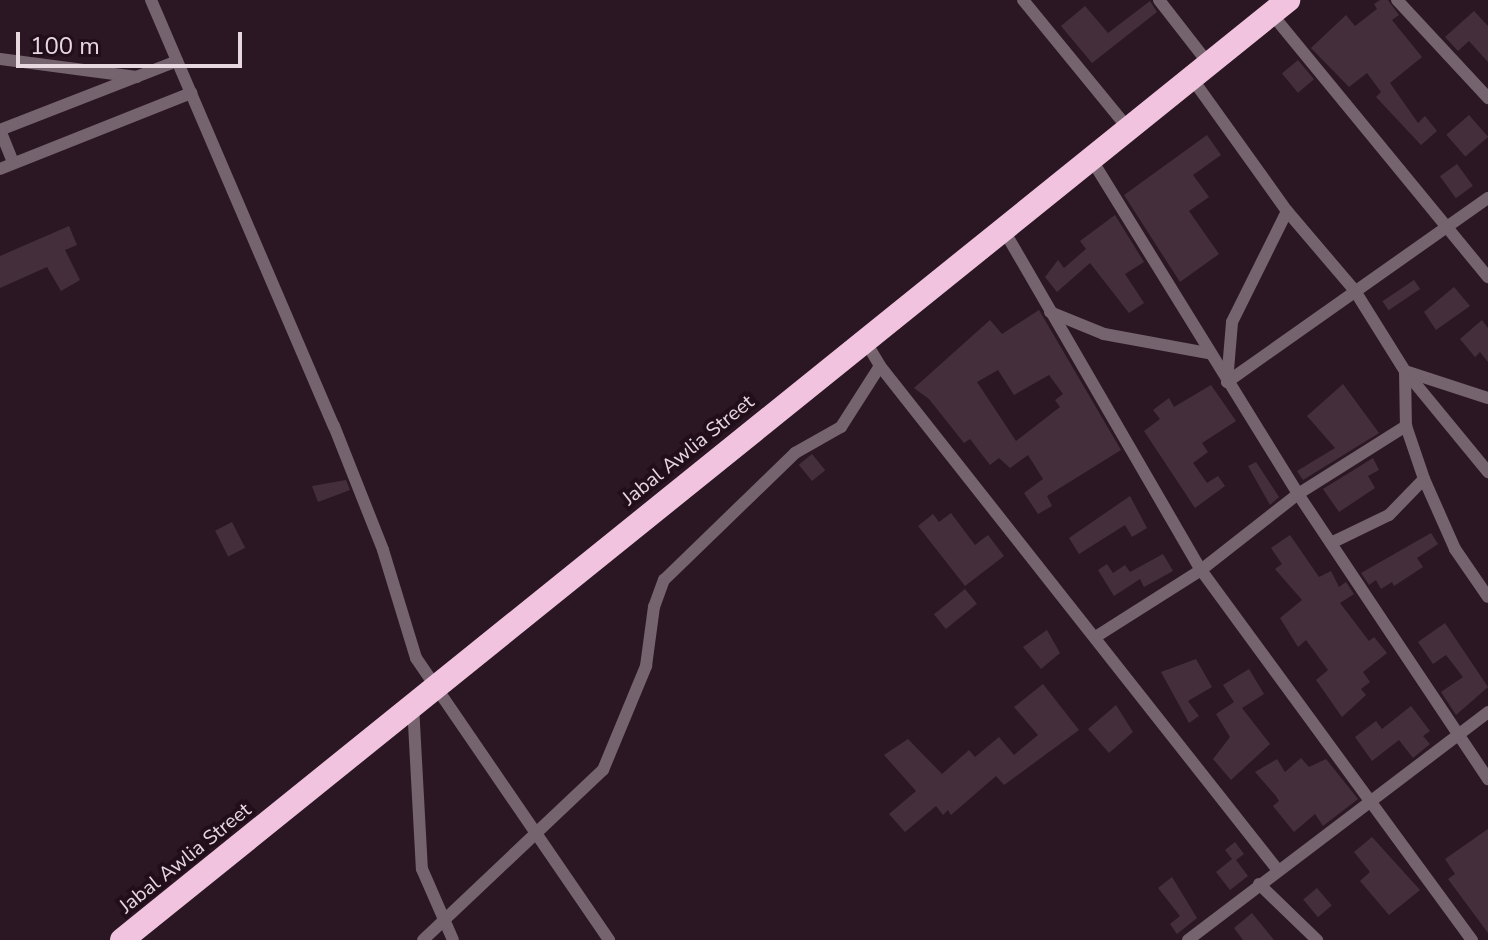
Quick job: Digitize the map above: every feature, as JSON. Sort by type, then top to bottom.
[{"type":"highway","name":"Jabal Awlia Street","points":[[122,940],[1002,227],[1279,7]]},
{"type":"street","points":[[151,0],[372,523],[416,658],[539,833],[609,940]]},
{"type":"street","points":[[1023,0],[1127,127]]},
{"type":"street","points":[[1159,0],[1287,211],[1355,291],[1405,371],[1488,472]]},
{"type":"street","points":[[1397,0],[1488,98]]},
{"type":"street","points":[[1279,7],[1446,230],[1488,277]]},
{"type":"street","points":[[0,59],[140,77]]},
{"type":"street","points":[[13,163],[0,130],[177,61]]},
{"type":"street","points":[[0,169],[191,93]]},
{"type":"street","points":[[1090,157],[1208,353],[1298,494],[1488,779]]},
{"type":"street","points":[[1227,382],[1488,198]]},
{"type":"street","points":[[1227,382],[1232,322],[1287,211]]},
{"type":"street","points":[[1002,227],[1201,570],[1472,940]]},
{"type":"street","points":[[1049,311],[1104,334],[1208,353]]},
{"type":"street","points":[[864,339],[880,366],[1097,636],[1277,869]]},
{"type":"street","points":[[423,940],[603,770],[646,666],[654,607],[664,580],[795,453],[841,427],[880,366]]},
{"type":"street","points":[[1405,371],[1488,398]]},
{"type":"street","points":[[1405,371],[1406,426],[1424,479],[1455,549],[1488,597]]},
{"type":"street","points":[[1097,636],[1201,570],[1298,494],[1406,426]]},
{"type":"street","points":[[1331,543],[1389,515],[1424,479]]},
{"type":"street","points":[[413,705],[422,869],[453,940]]},
{"type":"street","points":[[1188,940],[1277,869],[1488,712]]},
{"type":"street","points":[[1259,884],[1317,940]]},
{"type":"building","points":[[1388,0],[1399,15],[1392,20],[1422,57],[1390,83],[1418,123],[1425,116],[1437,131],[1421,145],[1376,97],[1381,92],[1367,73],[1349,87],[1311,48],[1346,15],[1355,26],[1377,9],[1374,4]]},
{"type":"building","points":[[1150,1],[1157,12],[1092,63],[1061,26],[1085,6],[1108,33]]},
{"type":"building","points":[[1474,11],[1488,26],[1488,62],[1469,41],[1458,51],[1445,37]]},
{"type":"building","points":[[1298,60],[1314,79],[1298,93],[1282,73]]},
{"type":"building","points":[[1469,115],[1488,137],[1465,157],[1446,135]]},
{"type":"building","points":[[1207,135],[1221,155],[1193,175],[1209,197],[1189,211],[1219,254],[1180,282],[1124,195]]},
{"type":"building","points":[[1457,164],[1473,186],[1456,198],[1440,176]]},
{"type":"building","points":[[1115,215],[1144,262],[1125,274],[1144,303],[1129,313],[1090,263],[1057,292],[1045,277],[1058,260],[1064,268],[1086,249],[1080,241]]},
{"type":"building","points":[[69,226],[77,245],[65,250],[80,280],[61,291],[47,267],[0,288],[0,256]]},
{"type":"building","points":[[1414,280],[1420,289],[1389,310],[1382,301]]},
{"type":"building","points":[[1454,287],[1470,306],[1436,330],[1424,312]]},
{"type":"building","points":[[1039,310],[1121,450],[1047,496],[1052,506],[1038,514],[1024,493],[1043,479],[1028,455],[1010,468],[999,458],[990,465],[970,439],[964,443],[929,399],[914,388],[990,320],[1002,334]],"holes":[[[998,370],[1014,395],[1049,375],[1063,394],[1055,400],[1060,407],[1016,441],[977,382]]]},
{"type":"building","points":[[1482,320],[1488,328],[1488,362],[1480,352],[1475,357],[1460,339]]},
{"type":"building","points":[[1343,384],[1379,433],[1303,480],[1297,471],[1335,448],[1307,416]]},
{"type":"building","points":[[1211,385],[1236,421],[1202,443],[1208,452],[1193,463],[1207,483],[1218,476],[1225,486],[1195,508],[1144,431],[1160,419],[1153,410],[1169,398],[1174,407]]},
{"type":"building","points":[[812,454],[825,470],[812,481],[799,465]]},
{"type":"building","points":[[1373,458],[1379,470],[1368,476],[1375,488],[1339,512],[1323,489]]},
{"type":"building","points":[[1256,462],[1279,497],[1270,505],[1248,466]]},
{"type":"building","points":[[346,480],[350,490],[318,502],[312,486]]},
{"type":"building","points":[[1130,496],[1147,528],[1132,537],[1125,525],[1079,554],[1069,538]]},
{"type":"building","points":[[951,513],[975,545],[988,535],[1004,556],[965,586],[918,526],[933,514],[939,522]]},
{"type":"building","points":[[232,522],[245,548],[228,556],[215,531]]},
{"type":"building","points":[[1431,533],[1438,544],[1417,558],[1423,567],[1394,586],[1392,582],[1381,589],[1376,580],[1369,585],[1361,573]]},
{"type":"building","points":[[1290,535],[1319,577],[1331,571],[1339,587],[1346,582],[1354,594],[1340,603],[1369,641],[1374,637],[1387,653],[1363,672],[1370,682],[1361,689],[1366,695],[1342,717],[1316,680],[1328,670],[1306,640],[1298,647],[1280,618],[1302,600],[1275,569],[1282,564],[1271,548]]},
{"type":"building","points":[[1163,554],[1173,571],[1144,587],[1140,579],[1114,596],[1098,570],[1107,564],[1113,573],[1125,565],[1130,572]]},
{"type":"building","points":[[965,589],[977,604],[946,629],[934,614]]},
{"type":"building","points":[[1445,623],[1488,687],[1456,715],[1441,692],[1463,677],[1446,655],[1433,664],[1418,642]]},
{"type":"building","points":[[1047,630],[1060,653],[1041,669],[1023,647]]},
{"type":"building","points":[[1196,659],[1212,687],[1188,701],[1199,716],[1189,723],[1161,672]]},
{"type":"building","points":[[1249,669],[1264,694],[1242,708],[1270,744],[1231,780],[1213,759],[1230,737],[1216,714],[1234,702],[1223,685]]},
{"type":"building","points":[[1043,684],[1079,730],[1004,785],[996,776],[951,815],[948,810],[943,815],[936,806],[905,832],[889,814],[916,791],[884,755],[908,739],[942,774],[969,750],[975,757],[999,737],[1014,755],[1038,735],[1014,707]]},
{"type":"building","points":[[1116,705],[1133,732],[1109,753],[1088,729]]},
{"type":"building","points":[[1411,706],[1430,731],[1423,736],[1430,744],[1413,758],[1399,740],[1372,761],[1355,737],[1376,721],[1382,729]]},
{"type":"building","points":[[1301,758],[1309,767],[1326,759],[1358,799],[1323,826],[1315,814],[1294,832],[1273,806],[1279,801],[1276,796],[1255,772],[1277,759],[1285,772]]},
{"type":"building","points":[[1488,829],[1488,933],[1448,879],[1455,874],[1445,859]]},
{"type":"building","points":[[1372,837],[1420,890],[1389,915],[1360,881],[1370,872],[1354,852]]},
{"type":"building","points":[[1235,842],[1244,854],[1236,860],[1248,876],[1230,890],[1216,872],[1232,859],[1225,850]]},
{"type":"building","points":[[1172,877],[1197,918],[1177,934],[1170,924],[1180,916],[1158,888]]},
{"type":"building","points":[[1317,888],[1332,906],[1318,917],[1303,900]]},
{"type":"building","points":[[1252,913],[1274,940],[1243,940],[1234,928]]}]
